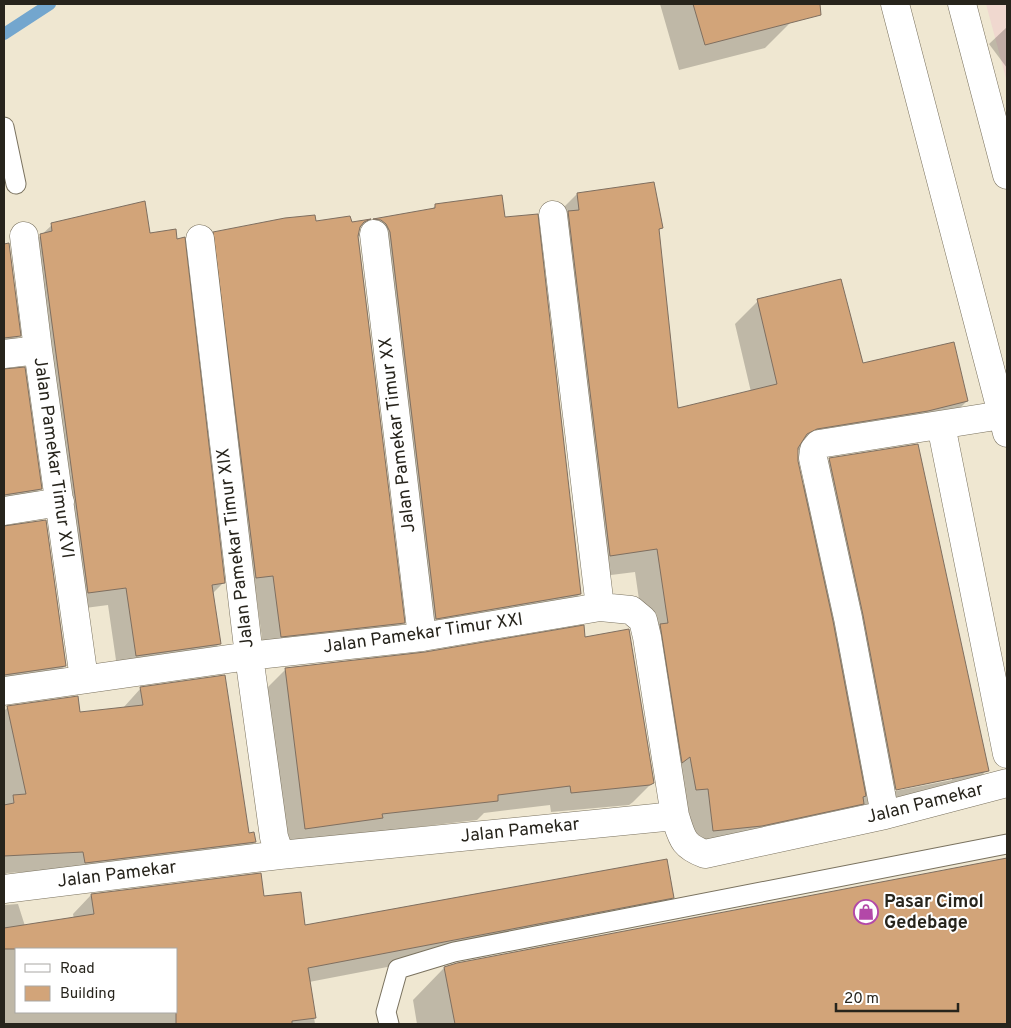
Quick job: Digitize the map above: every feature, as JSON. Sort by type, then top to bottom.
[{"type":"street","points":[[885,815],[848,618],[813,458],[814,450],[819,444],[941,425],[1005,424],[895,4]]},
{"type":"street","points":[[962,4],[1007,175]]},
{"type":"street","points":[[552,215],[600,607]]},
{"type":"street","name":"Jalan Pamekar Timur XX","points":[[374,234],[422,637]]},
{"type":"street","name":"Jalan Pamekar Timur XVI","points":[[24,236],[84,679]]},
{"type":"street","name":"Jalan Pamekar Timur XIX","points":[[200,240],[249,656],[274,837],[280,855]]},
{"type":"street","points":[[4,354],[38,350]]},
{"type":"street","points":[[941,425],[1007,754]]},
{"type":"street","points":[[4,512],[60,502]]},
{"type":"street","name":"Jalan Pamekar Timur XXI","points":[[4,691],[249,656],[422,637],[600,607],[631,610],[643,620],[675,816]]},
{"type":"street","name":"Jalan Pamekar","points":[[4,889],[280,855],[675,816],[682,839],[690,849],[705,854],[885,815],[1007,783]]},
{"type":"lane","points":[[4,127],[16,184]]},
{"type":"lane","points":[[389,1024],[386,1012],[398,969],[454,952],[1007,844]]},
{"type":"shaded area","points":[[986,4],[1007,4],[1007,82]]},
{"type":"building","points":[[693,4],[820,4],[821,15],[705,45]]},
{"type":"building","points":[[654,182],[663,228],[659,229],[678,408],[777,384],[757,299],[841,279],[863,363],[954,342],[968,401],[928,411],[817,429],[807,434],[798,448],[798,461],[833,621],[866,796],[863,797],[864,804],[762,826],[713,831],[708,789],[696,790],[690,757],[682,763],[660,624],[668,623],[657,549],[610,556],[568,211],[579,210],[577,193]]},
{"type":"building","points":[[502,195],[505,217],[538,214],[581,594],[436,619],[390,232],[386,224],[381,220],[373,219],[435,208],[435,204]]},
{"type":"building","points":[[145,201],[150,233],[176,229],[177,239],[185,237],[225,583],[212,585],[221,644],[136,656],[126,588],[88,593],[40,234],[52,231],[51,223]]},
{"type":"building","points":[[315,215],[316,221],[350,216],[352,222],[371,219],[364,222],[360,227],[358,236],[405,623],[281,637],[273,576],[256,578],[213,232],[285,218]]},
{"type":"building","points":[[9,243],[21,336],[4,338],[4,244]]},
{"type":"building","points":[[25,367],[42,489],[4,495],[4,369]]},
{"type":"building","points":[[918,444],[989,771],[896,790],[863,615],[829,458]]},
{"type":"building","points":[[46,520],[66,666],[4,675],[4,526]]},
{"type":"building","points":[[584,625],[585,637],[629,629],[654,783],[650,785],[571,793],[570,786],[498,795],[498,801],[382,814],[383,818],[305,829],[285,668],[425,652]]},
{"type":"building","points":[[225,675],[249,833],[254,832],[256,842],[85,863],[83,852],[4,856],[4,805],[14,803],[13,795],[26,794],[7,706],[78,696],[80,712],[143,705],[140,687]]},
{"type":"building","name":"Pasar Cimol Gedebage","points":[[1007,858],[1007,1024],[455,1024],[444,967],[457,963]]},
{"type":"building","points":[[667,859],[674,898],[308,968],[316,1018],[292,1021],[292,1024],[176,1024],[176,1013],[178,1013],[178,948],[4,949],[4,928],[94,914],[91,894],[261,873],[264,896],[301,892],[305,925]]},
{"type":"waterway","points":[[4,34],[50,4]]},
{"type":"place","name":"Pasar Cimol Gedebage","points":[[866,912]]}]
